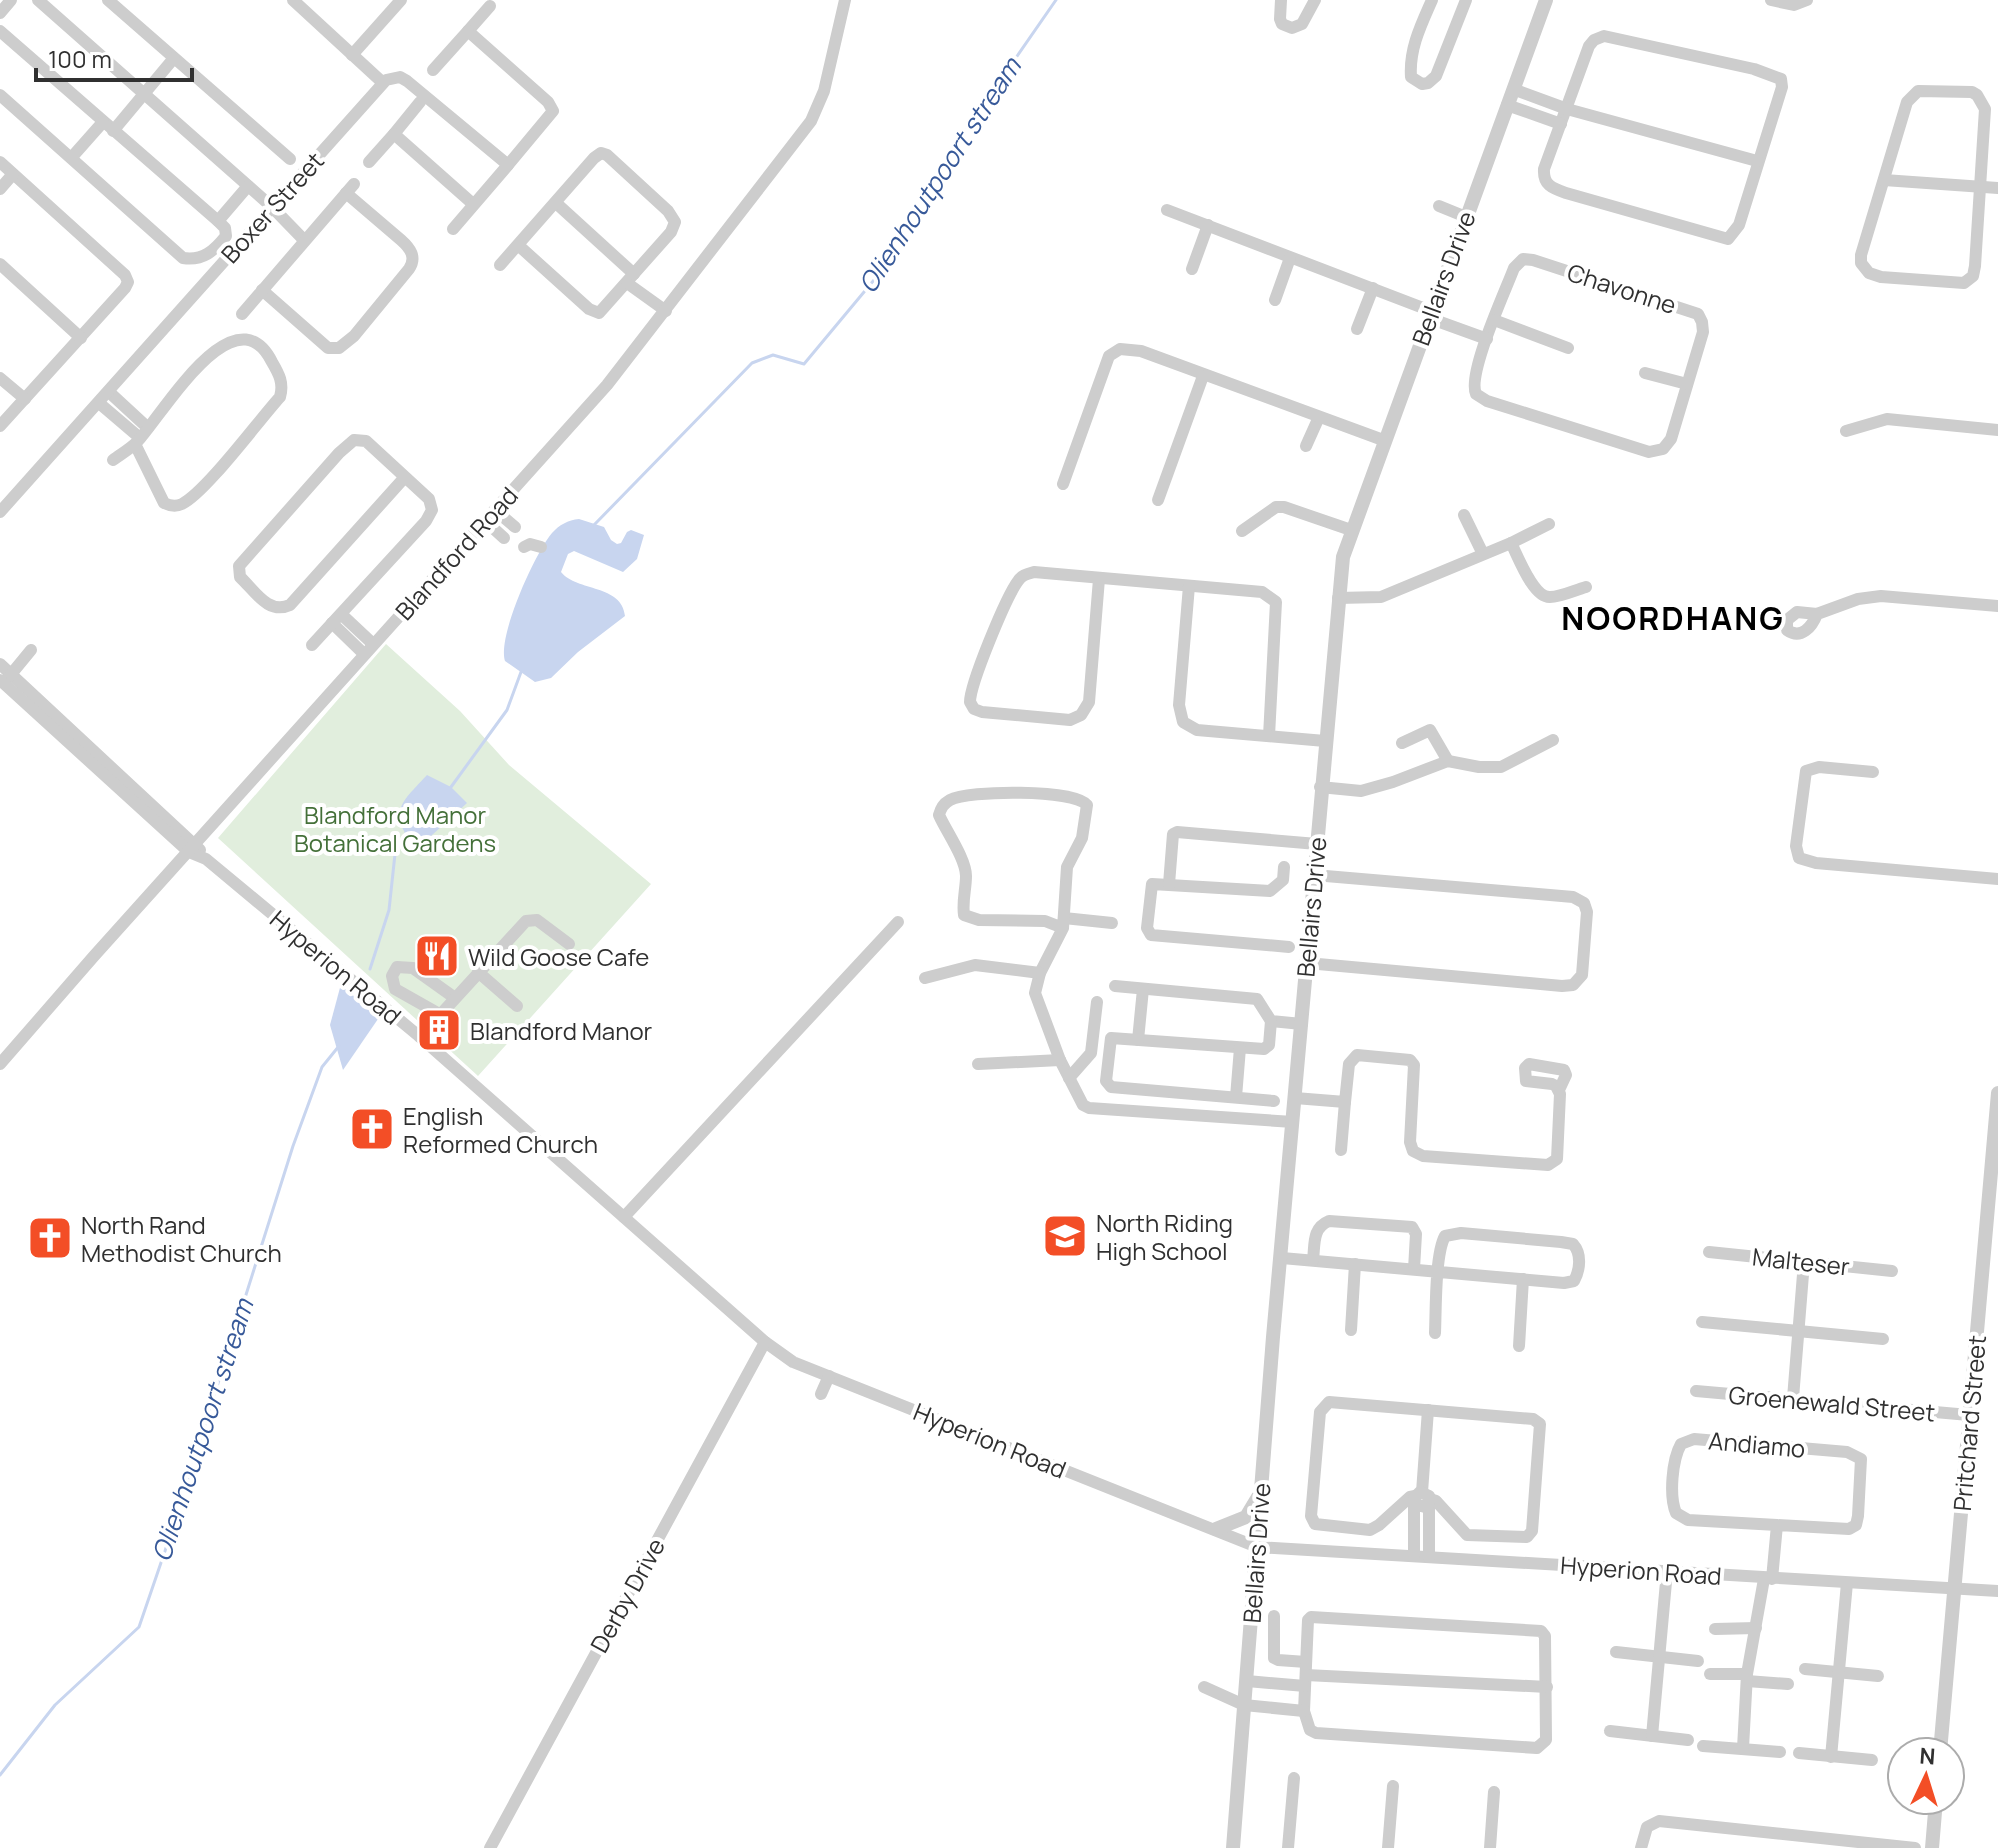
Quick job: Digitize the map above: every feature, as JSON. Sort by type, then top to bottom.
[{"type":"street","points":[[0,13],[11,0]]},
{"type":"street","points":[[38,0],[272,207],[304,240]]},
{"type":"street","points":[[108,0],[290,159]]},
{"type":"street","points":[[293,0],[382,82],[391,78],[404,79],[508,165]]},
{"type":"street","points":[[352,55],[401,0]]},
{"type":"street","name":"Blandford Road","points":[[0,1064],[607,385],[666,311],[811,121],[824,91],[845,0]]},
{"type":"street","points":[[1281,0],[1280,19],[1282,24],[1292,28],[1302,24],[1315,0]]},
{"type":"street","points":[[1432,0],[1418,31],[1411,59],[1411,77],[1422,84],[1436,76],[1466,0]]},
{"type":"street","name":"Bellairs Drive","points":[[1233,1848],[1320,787],[1343,557],[1383,440],[1546,0]]},
{"type":"street","points":[[1771,0],[1794,5],[1807,0]]},
{"type":"street","points":[[433,70],[490,6]]},
{"type":"street","points":[[0,31],[218,221],[227,232],[218,246],[207,255],[185,259],[0,95]]},
{"type":"street","points":[[453,229],[548,119],[552,108],[468,31]]},
{"type":"street","points":[[1604,36],[1754,69],[1778,77],[1782,87],[1739,225],[1732,236],[1724,239],[1566,193],[1547,184],[1544,169],[1561,124],[1589,46],[1604,36]]},
{"type":"street","points":[[72,157],[144,94],[174,58]]},
{"type":"street","name":"Boxer Street","points":[[0,512],[382,82]]},
{"type":"street","points":[[1513,89],[1567,109],[1757,161]]},
{"type":"street","points":[[1914,92],[1972,92],[1977,95],[1985,109],[1974,272],[1968,281],[1881,277],[1862,267],[1861,255],[1884,180],[1907,102],[1914,92]]},
{"type":"street","points":[[369,162],[420,102]]},
{"type":"street","points":[[1507,105],[1561,124]]},
{"type":"street","points":[[394,134],[473,204]]},
{"type":"street","points":[[500,265],[594,158],[601,153],[607,155],[668,211],[675,222],[671,232],[631,279],[602,312],[597,313],[518,245]]},
{"type":"street","points":[[0,162],[128,279],[125,288],[0,426]]},
{"type":"street","points":[[0,189],[13,174]]},
{"type":"street","points":[[1884,180],[1998,188]]},
{"type":"street","points":[[218,221],[248,186]]},
{"type":"street","points":[[242,314],[262,290],[304,240],[350,188],[408,247],[413,260],[354,336],[339,348],[328,348],[262,290]]},
{"type":"street","points":[[556,203],[666,311]]},
{"type":"street","points":[[1439,206],[1466,217]]},
{"type":"street","points":[[1167,210],[1373,288],[1487,339]]},
{"type":"street","points":[[1192,269],[1208,225]]},
{"type":"street","points":[[1275,300],[1290,258]]},
{"type":"street","name":"Chavonne","points":[[1527,259],[1698,314],[1703,328],[1668,444],[1660,451],[1649,452],[1481,398],[1474,390],[1474,379],[1494,320],[1514,268],[1527,259]]},
{"type":"street","points":[[0,264],[81,338]]},
{"type":"street","points":[[1357,329],[1373,288]]},
{"type":"street","points":[[1494,320],[1568,348]]},
{"type":"street","points":[[109,392],[141,437],[161,500],[169,506],[183,503],[202,488],[280,397],[280,377],[260,345],[247,339],[232,340],[209,355],[141,437],[113,460]]},
{"type":"street","points":[[1063,484],[1109,356],[1126,349],[1141,351],[1383,440]]},
{"type":"street","points":[[1645,373],[1687,384]]},
{"type":"street","points":[[1158,500],[1203,376]]},
{"type":"street","points":[[0,378],[25,399]]},
{"type":"street","points":[[99,403],[141,437]]},
{"type":"street","points":[[1306,446],[1319,417]]},
{"type":"street","points":[[1846,431],[1887,419],[1998,430]]},
{"type":"street","points":[[312,645],[431,514],[431,502],[405,477],[366,441],[354,440],[244,559],[238,571],[240,577],[269,606],[281,609],[290,605],[405,477]]},
{"type":"street","points":[[1242,531],[1276,507],[1351,530]]},
{"type":"street","points":[[495,510],[515,527]]},
{"type":"street","points":[[1464,515],[1483,554]]},
{"type":"street","points":[[1338,598],[1381,597],[1549,524]]},
{"type":"street","points":[[483,525],[493,528],[504,538]]},
{"type":"street","points":[[1511,543],[1534,589],[1541,596],[1551,597],[1586,587]]},
{"type":"street","points":[[524,547],[530,544],[541,547]]},
{"type":"street","points":[[1099,579],[1086,710],[1070,720],[974,709],[970,702],[972,686],[1018,580],[1034,572],[1262,592],[1276,602],[1269,736]]},
{"type":"street","points":[[1189,586],[1179,705],[1181,719],[1197,730],[1325,741]]},
{"type":"street","points":[[1817,614],[1858,599],[1881,596],[1998,606]]},
{"type":"street","points":[[337,618],[369,649]]},
{"type":"street","points":[[5,679],[31,650]]},
{"type":"street","name":"Hyperion Road","points":[[0,664],[5,679],[193,848],[420,1037],[765,1342],[793,1362],[1257,1547],[1998,1591]]},
{"type":"street","points":[[1402,743],[1435,727],[1448,761]]},
{"type":"street","points":[[1320,787],[1361,791],[1448,761],[1479,767],[1501,767],[1553,740]]},
{"type":"street","points":[[1873,772],[1819,767],[1806,771],[1796,846],[1799,858],[1816,863],[1998,879]]},
{"type":"street","points":[[1112,923],[1064,923],[979,920],[964,915],[964,864],[939,815],[941,808],[952,799],[1000,793],[1067,796],[1082,799],[1087,805],[1082,838],[1067,867],[1064,923],[1040,973],[1035,993],[1060,1060],[1083,1105],[1089,1108],[1293,1122]]},
{"type":"street","points":[[1169,884],[1173,834],[1177,832],[1317,844]]},
{"type":"street","points":[[1284,867],[1283,880],[1270,891],[1155,883],[1151,886],[1147,928],[1150,934],[1289,947]]},
{"type":"street","points":[[1307,963],[1562,986],[1573,985],[1582,975],[1587,912],[1584,903],[1573,897],[1314,875]]},
{"type":"street","points":[[420,1037],[526,921],[537,920],[569,944]]},
{"type":"street","points":[[624,1217],[898,922]]},
{"type":"street","points":[[925,978],[975,965],[1040,973]]},
{"type":"street","points":[[441,1015],[395,989],[392,980],[394,971],[401,966],[413,968],[455,998]]},
{"type":"street","points":[[478,972],[517,1006]]},
{"type":"street","points":[[1115,986],[1257,999],[1271,1021],[1268,1046],[1240,1048],[1110,1040],[1107,1085],[1274,1101]]},
{"type":"street","points":[[1138,1040],[1143,989]]},
{"type":"street","points":[[1069,1078],[1091,1053],[1097,1002]]},
{"type":"street","points":[[1271,1021],[1302,1024]]},
{"type":"street","points":[[1236,1097],[1240,1048]]},
{"type":"street","points":[[1341,1150],[1349,1064],[1352,1057],[1357,1055],[1412,1060],[1410,1142],[1417,1154],[1548,1165],[1557,1159],[1559,1090]]},
{"type":"street","points":[[978,1064],[1060,1060]]},
{"type":"street","name":"Pritchard Street","points":[[1941,1736],[1998,1093]]},
{"type":"street","points":[[1295,1098],[1345,1102]]},
{"type":"street","points":[[1313,1260],[1315,1233],[1320,1225],[1329,1221],[1412,1227],[1416,1234],[1414,1269]]},
{"type":"street","points":[[1282,1258],[1439,1271],[1564,1283],[1574,1281],[1577,1275],[1577,1248],[1561,1242],[1452,1234],[1442,1240],[1439,1271],[1435,1333]]},
{"type":"street","name":"Malteser","points":[[1709,1252],[1892,1271]]},
{"type":"street","points":[[1793,1398],[1804,1262]]},
{"type":"street","points":[[1351,1330],[1355,1264]]},
{"type":"street","points":[[1519,1346],[1523,1279]]},
{"type":"street","points":[[1702,1322],[1883,1339]]},
{"type":"street","name":"Derby Drive","points":[[490,1848],[765,1342]]},
{"type":"street","points":[[821,1394],[829,1376]]},
{"type":"street","name":"Groenewald Street","points":[[1696,1391],[1969,1415]]},
{"type":"street","points":[[1329,1402],[1428,1410],[1537,1421],[1540,1428],[1532,1531],[1527,1537],[1467,1535],[1436,1501],[1410,1497],[1370,1530],[1315,1524],[1311,1516],[1320,1412],[1329,1402]]},
{"type":"street","points":[[1414,1556],[1422,1499],[1428,1410]]},
{"type":"street","name":"Andiamo","points":[[1688,1439],[1709,1440],[1847,1452],[1861,1459],[1858,1516],[1853,1528],[1777,1525],[1688,1520],[1676,1513],[1673,1500],[1675,1456],[1681,1444],[1688,1439]]},
{"type":"street","points":[[1216,1529],[1246,1517],[1261,1492]]},
{"type":"street","points":[[1422,1499],[1429,1557]]},
{"type":"street","points":[[1743,1748],[1747,1678],[1777,1525]]},
{"type":"street","points":[[1652,1736],[1667,1571]]},
{"type":"street","points":[[1831,1757],[1847,1583]]},
{"type":"street","points":[[1274,1616],[1274,1658],[1306,1674]]},
{"type":"street","points":[[1311,1617],[1536,1630],[1545,1636],[1546,1740],[1537,1748],[1316,1733],[1310,1730],[1304,1711],[1306,1674],[1308,1620],[1311,1617]]},
{"type":"street","points":[[1715,1629],[1756,1628]]},
{"type":"street","points":[[1616,1652],[1698,1661]]},
{"type":"street","points":[[1805,1669],[1878,1676]]},
{"type":"street","points":[[1247,1681],[1306,1674],[1547,1687]]},
{"type":"street","points":[[1710,1674],[1788,1684]]},
{"type":"street","points":[[1204,1687],[1244,1705],[1304,1711]]},
{"type":"street","points":[[1610,1731],[1688,1740]]},
{"type":"street","points":[[1703,1746],[1780,1752]]},
{"type":"street","points":[[1799,1753],[1872,1760]]},
{"type":"street","points":[[1288,1848],[1294,1778]]},
{"type":"street","points":[[1388,1848],[1393,1786]]},
{"type":"street","points":[[1490,1848],[1494,1792]]},
{"type":"street","points":[[1932,1848],[1935,1816]]},
{"type":"street","points":[[1641,1848],[1647,1827],[1659,1821],[1880,1847],[1915,1848]]},
{"type":"green space","name":"Blandford Manor Botanical Gardens","points":[[386,644],[460,711],[509,765],[651,884],[478,1076],[218,838]]},
{"type":"water","points":[[579,519],[604,527],[617,544],[631,530],[644,535],[637,559],[623,572],[574,551],[568,554],[561,572],[577,583],[616,598],[625,616],[578,652],[551,678],[535,682],[505,661],[504,649],[512,615],[545,543],[561,525]]},
{"type":"water","points":[[427,775],[451,787],[467,803],[431,836],[413,843],[401,823],[401,807]]},
{"type":"water","points":[[341,984],[378,1019],[343,1070],[330,1025]]},
{"type":"waterway","name":"Olienhoutpoort stream","points":[[594,525],[752,363],[773,355],[804,364],[879,274],[936,173],[1056,0]]},
{"type":"waterway","name":"Olienhoutpoort stream","points":[[451,787],[507,710],[521,672]]},
{"type":"waterway","name":"Olienhoutpoort stream","points":[[370,969],[389,910],[395,854],[406,833]]},
{"type":"waterway","name":"Olienhoutpoort stream","points":[[0,1775],[55,1705],[139,1627],[293,1146],[322,1067],[339,1046]]},
{"type":"place","name":"Wild Goose Cafe","points":[[437,956]]},
{"type":"place","name":"Blandford Manor","points":[[439,1030]]},
{"type":"place","name":"English Reformed Church","points":[[372,1129]]},
{"type":"place","name":"North Riding High School","points":[[1065,1236]]},
{"type":"place","name":"North Rand Methodist Church","points":[[50,1238]]},
{"type":"district","name":"NOORDHANG","points":[[1673,618]]}]
